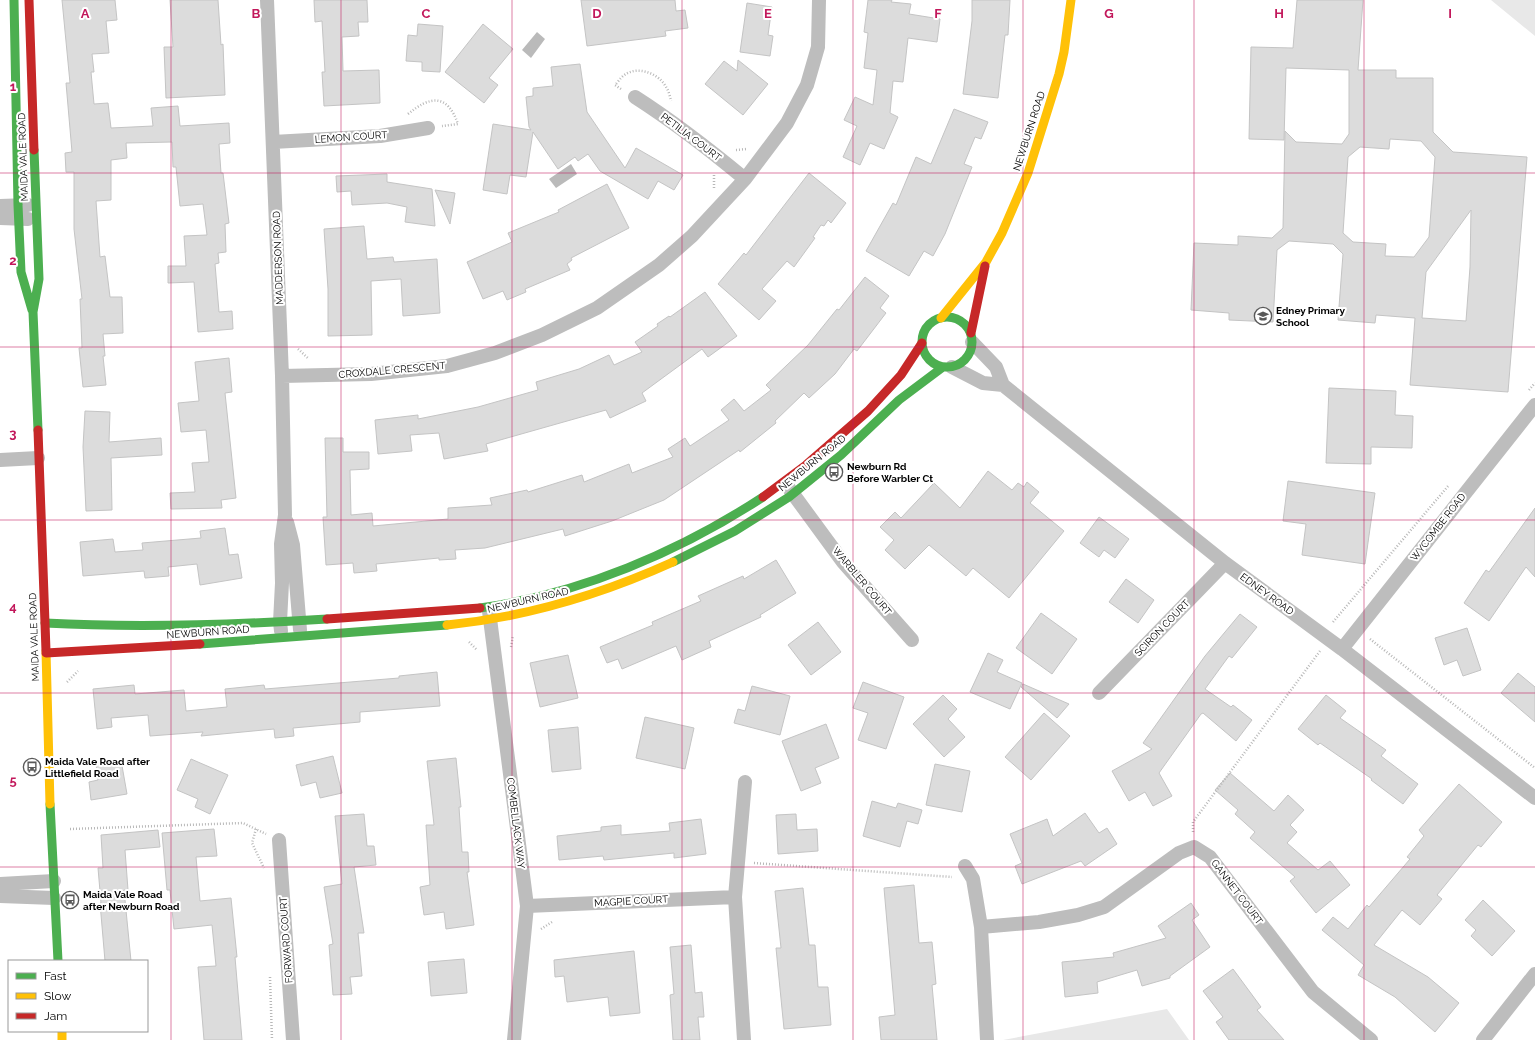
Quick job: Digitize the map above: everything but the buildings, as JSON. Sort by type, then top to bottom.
[{"type":"street","name":"MAIDA VALE ROAD","points":[[14,0],[18,212],[21,272],[33,312]]},
{"type":"street","name":"MAIDA VALE ROAD","points":[[29,0],[39,279],[33,312],[51,830],[58,960]]},
{"type":"street","name":"MADDERSON ROAD","points":[[267,0],[274,142],[282,376],[285,515],[281,544],[281,639]]},
{"type":"street","name":"CROXDALE CRESCENT","points":[[282,376],[371,374],[447,366],[495,353],[542,335],[597,308],[659,265],[692,236],[745,179],[787,123],[808,85],[818,47],[819,0]]},
{"type":"street","name":"NEWBURN ROAD","points":[[941,318],[986,262],[1002,233],[1028,173],[1064,52],[1071,0]]},
{"type":"street","name":"PETILIA COURT","points":[[635,97],[673,122],[745,179]]},
{"type":"street","name":"LEMON COURT","points":[[274,142],[380,136],[428,128]]},
{"type":"street","points":[[0,206],[18,212],[36,212]]},
{"type":"street","points":[[0,218],[18,212]]},
{"type":"street","name":"NEWBURN ROAD","points":[[971,338],[986,262]]},
{"type":"street","points":[[948,367],[960,363],[967,358],[971,350],[971,338],[967,326],[961,321],[954,318],[941,318],[932,322],[926,328],[923,335],[922,343],[924,351],[929,358],[935,364],[948,367],[983,383],[1003,385]]},
{"type":"street","name":"EDNEY ROAD","points":[[971,338],[996,367],[1003,385],[1225,563],[1342,649],[1535,798]]},
{"type":"street","name":"NEWBURN ROAD","points":[[45,624],[176,627],[411,614],[489,606],[564,588],[600,577],[675,546],[725,520],[784,482],[868,410],[899,377],[922,343]]},
{"type":"street","name":"NEWBURN ROAD","points":[[46,653],[301,638],[491,620],[566,603],[601,592],[697,552],[762,515],[822,472],[892,406],[948,367]]},
{"type":"street","name":"WYCOMBE ROAD","points":[[1342,649],[1535,405]]},
{"type":"street","points":[[0,460],[38,458]]},
{"type":"street","name":"WARBLER COURT","points":[[784,482],[844,562],[912,640]]},
{"type":"street","name":"MADDERSON ROAD","points":[[285,515],[293,545],[301,638]]},
{"type":"street","name":"SCIRON COURT","points":[[1099,693],[1225,563]]},
{"type":"street","name":"COMBELLACK WAY","points":[[489,606],[526,906],[514,1040]]},
{"type":"street","points":[[744,1040],[735,897],[745,782]]},
{"type":"street","name":"FORWARD COURT","points":[[279,840],[293,1040]]},
{"type":"street","points":[[981,927],[1039,922],[1078,915],[1104,907],[1179,853],[1194,847]]},
{"type":"street","name":"GANNET COURT","points":[[1194,847],[1210,856],[1313,992],[1371,1040]]},
{"type":"street","points":[[965,866],[973,879],[981,927],[987,1040]]},
{"type":"street","points":[[0,884],[54,881]]},
{"type":"street","points":[[0,896],[54,898]]},
{"type":"street","name":"MAGPIE COURT","points":[[526,906],[735,897]]},
{"type":"street","points":[[1483,1040],[1535,974]]},
{"type":"path","points":[[635,97],[615,86],[621,77],[633,71],[644,71],[656,76],[666,86],[672,104]]},
{"type":"path","points":[[732,149],[748,149],[753,147]]},
{"type":"path","points":[[712,171],[715,178],[714,189]]},
{"type":"path","points":[[297,345],[299,350],[310,360]]},
{"type":"path","points":[[1525,395],[1535,383]]},
{"type":"path","points":[[1194,847],[1193,822],[1326,637],[1453,480]]},
{"type":"path","points":[[1358,629],[1535,768]]},
{"type":"path","points":[[511,652],[512,636],[515,633]]},
{"type":"path","points":[[463,641],[470,642],[477,650],[478,656]]},
{"type":"path","points":[[64,684],[76,672],[82,669]]},
{"type":"path","points":[[51,830],[243,823],[279,840]]},
{"type":"path","points":[[256,829],[252,843],[265,870]]},
{"type":"path","points":[[738,862],[973,879]]},
{"type":"path","points":[[270,971],[272,1040]]},
{"type":"shaded area","points":[[1491,0],[1535,0],[1535,36]]},
{"type":"shaded area","points":[[537,32],[545,39],[531,58],[522,50]]},
{"type":"shaded area","points":[[571,164],[577,174],[556,188],[549,179]]},
{"type":"shaded area","points":[[1167,1009],[1189,1040],[1003,1040]]},
{"type":"traffic: fast","points":[[14,0],[18,205],[21,272],[32,310]]},
{"type":"traffic: fast","points":[[34,150],[39,279],[33,312],[38,430]]},
{"type":"traffic: fast","points":[[947,317],[956,319],[965,324],[970,333],[972,342],[970,351],[965,360],[956,365],[947,367],[938,365],[929,360],[924,351],[922,342],[924,333],[929,324],[938,319],[947,317]]},
{"type":"traffic: fast","points":[[673,562],[735,531],[789,497],[841,455],[899,400],[943,367]]},
{"type":"traffic: fast","points":[[480,608],[555,592],[628,568],[697,536],[763,497]]},
{"type":"traffic: fast","points":[[45,623],[80,625],[186,625],[327,619]]},
{"type":"traffic: fast","points":[[200,644],[447,625]]},
{"type":"traffic: fast","points":[[50,804],[58,960]]},
{"type":"traffic: slow","points":[[941,318],[986,262],[1002,233],[1028,173],[1059,74],[1064,52],[1071,0]]},
{"type":"traffic: slow","points":[[447,625],[506,616],[563,603],[618,585],[673,562]]},
{"type":"traffic: slow","points":[[46,651],[50,804]]},
{"type":"traffic: slow","points":[[62,1032],[62,1040]]},
{"type":"traffic: jam","points":[[29,0],[34,150]]},
{"type":"traffic: jam","points":[[971,333],[985,266]]},
{"type":"traffic: jam","points":[[763,497],[806,465],[868,411],[901,375],[922,343]]},
{"type":"traffic: jam","points":[[38,430],[46,651]]},
{"type":"traffic: jam","points":[[327,619],[480,608]]},
{"type":"traffic: jam","points":[[46,653],[200,644]]},
{"type":"place","name":"Edney Primary School","points":[[1263,316]]},
{"type":"place","name":"Newburn Rd Before Warbler Ct","points":[[834,472]]},
{"type":"place","name":"Maida Vale Road after Littlefield Road","points":[[32,767]]},
{"type":"place","name":"Maida Vale Road after Newburn Road","points":[[70,900]]}]
